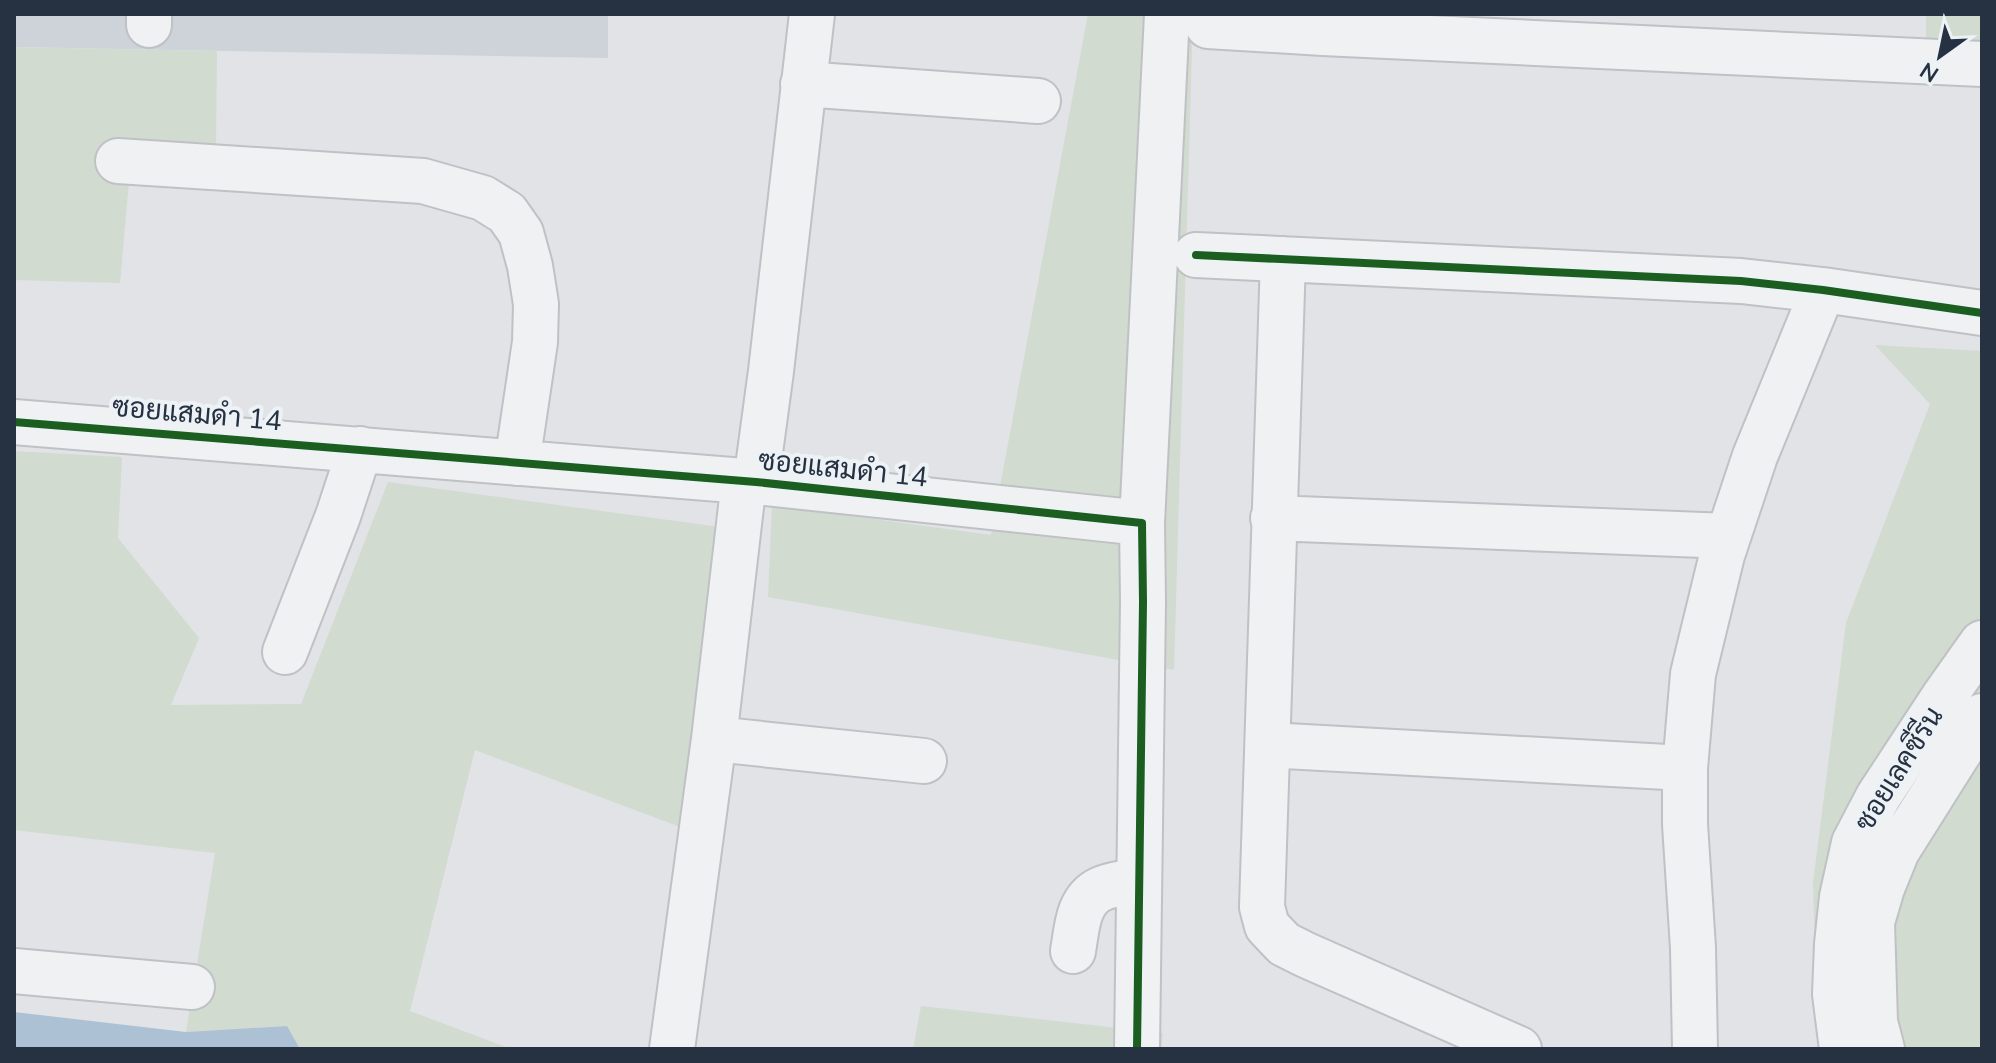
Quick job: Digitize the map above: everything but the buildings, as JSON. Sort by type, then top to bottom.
[{"type":"street","points":[[672,1049],[750,481],[771,371],[812,14]]},
{"type":"street","points":[[1137,1049],[1142,523],[1187,20],[1323,24],[1982,64]]},
{"type":"street","points":[[803,84],[1038,101]]},
{"type":"street","points":[[118,161],[423,181],[483,198],[507,213],[521,233],[536,304],[535,342],[517,463]]},
{"type":"street","points":[[1196,255],[1741,281],[1982,313]]},
{"type":"street","points":[[1283,259],[1262,907],[1267,926],[1284,944],[1306,955],[1519,1049]]},
{"type":"street","points":[[1695,1049],[1693,948],[1685,824],[1685,768],[1693,674],[1722,555],[1755,456],[1823,290]]},
{"type":"street","name":"ซอยแสมดำ 14","points":[[14,422],[750,481],[1142,523]]},
{"type":"street","points":[[285,652],[338,516],[360,449]]},
{"type":"street","points":[[1273,518],[1728,536]]},
{"type":"street","name":"ซอยเลคซีรีน","points":[[1842,1049],[1835,994],[1837,944],[1842,897],[1854,843],[1878,797],[1982,643]]},
{"type":"street","name":"ซอยเลคซีรีน","points":[[1882,1049],[1875,1022],[1872,952],[1872,922],[1878,900],[1897,851],[1982,716]]},
{"type":"street","points":[[714,739],[924,761]]},
{"type":"street","points":[[1268,745],[1685,768]]},
{"type":"street","points":[[1073,951],[1079,915],[1087,899],[1100,890],[1139,880]]},
{"type":"street","points":[[14,971],[192,987]]},
{"type":"shaded area","points":[[14,14],[608,14],[608,58],[14,47]]},
{"type":"shaded area","points":[[1088,14],[1193,14],[1174,670],[768,597],[772,505],[991,535]]},
{"type":"shaded area","points":[[1926,14],[1982,14],[1982,42],[1926,44]]},
{"type":"shaded area","points":[[14,47],[217,51],[216,148],[132,147],[120,283],[14,280]]},
{"type":"shaded area","points":[[1875,345],[1982,351],[1982,1049],[1818,1049],[1813,883],[1846,623],[1930,404]]},
{"type":"shaded area","points":[[14,451],[122,457],[118,538],[199,638],[171,705],[301,704],[388,482],[720,527],[683,828],[475,750],[410,1011],[511,1049],[300,1049],[286,1026],[186,1032],[215,853],[14,830]]},
{"type":"shaded area","points":[[921,1006],[1163,1033],[1161,1049],[913,1049]]},
{"type":"water","points":[[14,1012],[186,1032],[287,1026],[300,1049],[14,1049]]},
{"type":"cycle path","points":[[1196,255],[1741,281],[1982,313]]},
{"type":"cycle path","points":[[14,422],[756,482],[1142,523],[1137,1049]]}]
